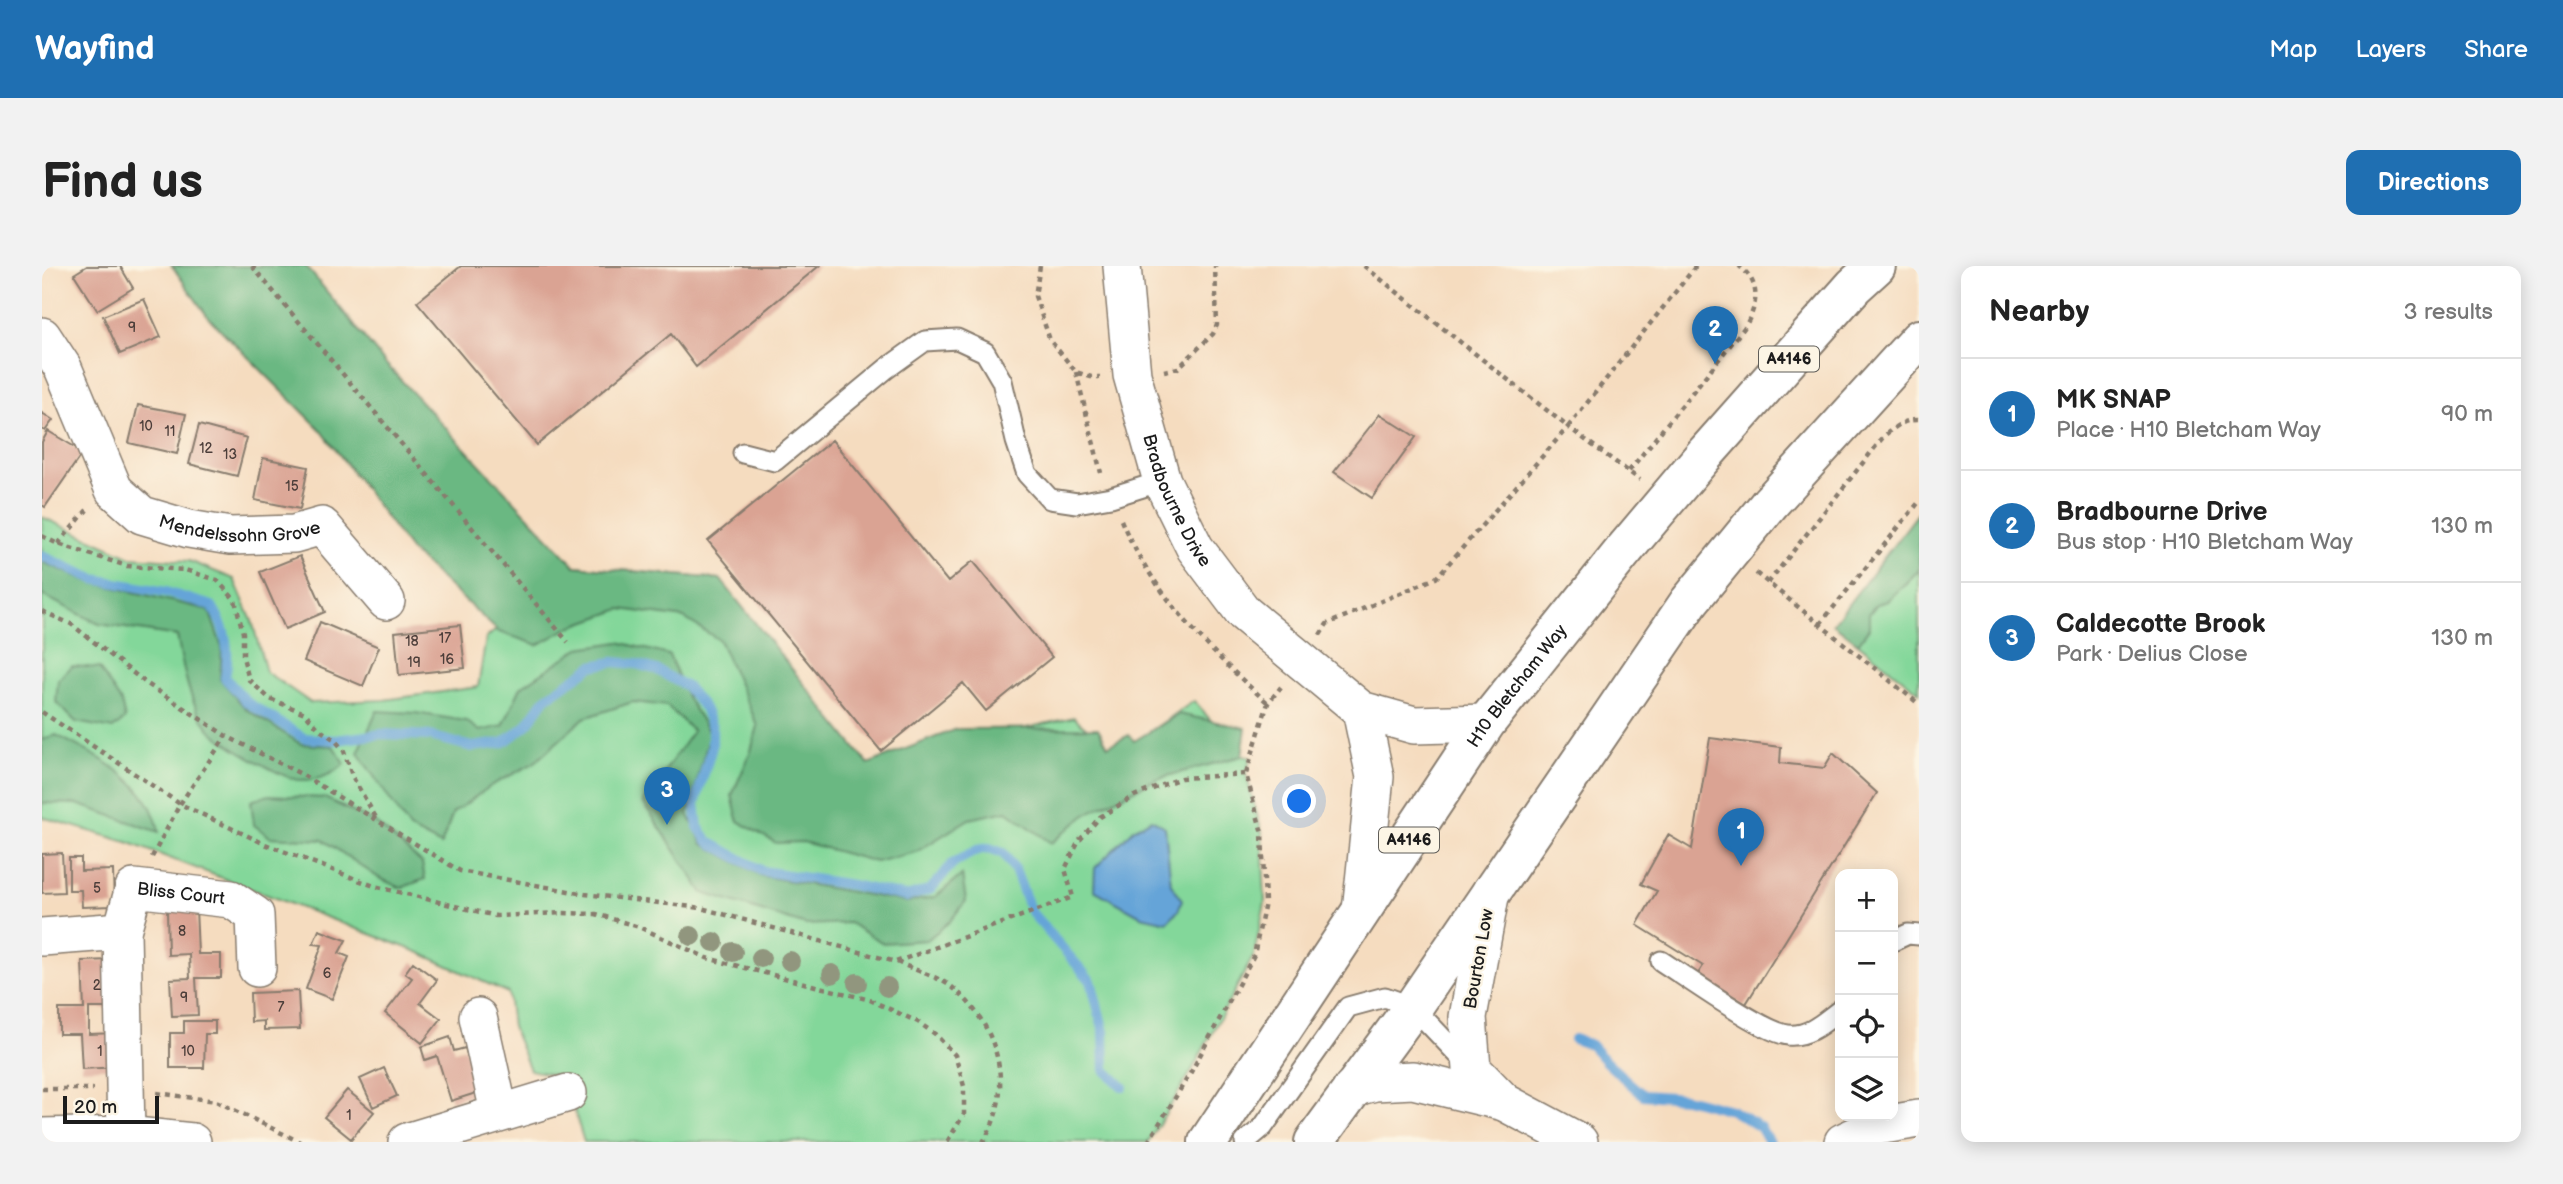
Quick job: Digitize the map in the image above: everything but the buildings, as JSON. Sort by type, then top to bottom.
[{"type":"highway","name":"H10 Bletcham Way","points":[[1208,1142],[1486,723],[1705,454],[1854,286],[1876,266]]},
{"type":"highway","points":[[1314,1142],[1413,1007],[1689,602],[1770,503],[1919,339]]},
{"type":"street","name":"Bradbourne Drive","points":[[1122,266],[1132,375],[1162,481],[1195,548],[1244,613],[1361,710],[1414,725],[1486,723]]},
{"type":"street","name":"Mendelssohn Grove","points":[[42,336],[63,368],[114,490],[142,515],[189,529],[230,536],[294,534],[322,526],[386,601]]},
{"type":"street","points":[[1361,710],[1375,777],[1362,911]]},
{"type":"street","name":"Bliss Court","points":[[126,1135],[122,931],[134,888],[231,899],[255,915],[257,968]]},
{"type":"street","name":"Bourton Low","points":[[1472,1069],[1468,1017],[1491,890]]},
{"type":"street","points":[[42,937],[122,931]]},
{"type":"street","points":[[478,1017],[499,1112]]},
{"type":"street","points":[[1472,1069],[1504,1102]]},
{"type":"street","points":[[1352,1088],[1375,1082],[1413,1080],[1504,1102],[1579,1142]]},
{"type":"street","points":[[407,1142],[568,1093]]},
{"type":"street","points":[[1843,1142],[1877,1126],[1919,1119]]},
{"type":"street","points":[[42,1137],[126,1135],[192,1142]]},
{"type":"lane","points":[[743,453],[775,461],[886,369],[925,341],[957,339],[985,352],[1002,381],[1027,474],[1050,499],[1077,503],[1111,497],[1162,481]]},
{"type":"lane","points":[[1898,939],[1908,934],[1919,935]]},
{"type":"lane","points":[[1661,961],[1757,1023],[1787,1035],[1812,1032],[1835,1014]]},
{"type":"lane","points":[[1245,1142],[1262,1127],[1348,1007],[1385,997],[1413,1007],[1472,1069]]},
{"type":"path","points":[[252,266],[568,642]]},
{"type":"path","points":[[1364,266],[1568,426],[1696,266]]},
{"type":"path","points":[[1629,471],[1744,328],[1755,310],[1756,293],[1753,281],[1739,266]]},
{"type":"path","points":[[1076,372],[1093,445],[1111,497],[1135,552],[1177,609],[1235,674],[1268,703]]},
{"type":"path","points":[[1768,583],[1884,436],[1910,419],[1919,420]]},
{"type":"path","points":[[58,544],[86,510],[114,490]]},
{"type":"path","points":[[1820,624],[1919,502]]},
{"type":"path","points":[[42,536],[58,544],[127,566],[185,570],[217,580],[235,600],[243,632],[243,657],[249,680],[270,699],[305,713],[320,730],[335,740],[344,751],[352,776],[378,822]]},
{"type":"path","points":[[1754,571],[1919,704]]},
{"type":"path","points":[[42,611],[71,624],[146,683],[226,736],[301,774],[460,872],[585,894],[701,908],[896,962],[949,985],[968,1003],[988,1033],[997,1054],[1002,1080],[997,1113],[983,1142]]},
{"type":"path","points":[[42,712],[180,804],[265,844],[373,886],[496,916],[596,914],[639,928],[707,958],[870,1000],[918,1021],[955,1055],[964,1086],[964,1114],[947,1142]]},
{"type":"path","points":[[134,888],[180,804],[226,736]]},
{"type":"path","points":[[896,962],[1073,897],[1065,869],[1079,841],[1100,817],[1134,796],[1181,778],[1246,774]]},
{"type":"green space","points":[[172,266],[306,266],[385,363],[575,566],[720,579],[868,764],[956,729],[1098,728],[1108,746],[1129,735],[1134,741],[1179,714],[1246,728],[1242,756],[1156,779],[1088,813],[1051,843],[1007,811],[969,819],[916,852],[876,862],[803,842],[776,843],[738,821],[732,795],[750,754],[758,726],[719,640],[684,618],[621,609],[570,627],[538,645],[499,632],[411,551],[321,430],[208,317]]},
{"type":"green space","points":[[1919,512],[1919,570],[1887,601],[1876,604],[1869,614],[1869,628],[1858,643],[1833,624]]},
{"type":"green space","points":[[42,517],[131,557],[189,561],[234,579],[252,621],[266,672],[311,703],[384,700],[478,687],[486,638],[576,566],[720,579],[868,764],[1074,717],[1117,754],[1194,701],[1242,756],[1251,757],[1246,774],[1262,833],[1265,903],[1254,955],[1191,1072],[1148,1142],[584,1142],[564,1077],[530,1070],[512,1027],[508,993],[418,952],[127,842],[42,817]]},
{"type":"green space","points":[[42,562],[91,582],[209,610],[222,648],[220,679],[246,709],[301,744],[333,746],[345,764],[324,776],[300,780],[281,774],[237,749],[214,733],[201,717],[187,683],[177,636],[99,624],[42,595]]},
{"type":"green space","points":[[1919,570],[1919,692],[1858,643],[1869,628],[1869,614],[1877,604],[1887,601]]},
{"type":"green space","points":[[619,642],[669,655],[688,699],[710,734],[688,814],[703,844],[762,876],[907,902],[935,897],[962,875],[966,901],[950,921],[927,940],[883,943],[849,923],[806,925],[703,893],[643,802],[693,731],[667,706],[633,702],[584,718],[534,763],[492,785],[453,813],[441,845],[410,829],[358,753],[377,711],[416,713],[466,721],[480,731],[503,726],[521,687],[579,648]]},
{"type":"green space","points":[[72,666],[99,668],[121,702],[125,719],[113,729],[76,722],[56,702],[58,680]]},
{"type":"green space","points":[[56,735],[104,761],[134,784],[154,814],[159,832],[77,804],[42,803],[42,740]]},
{"type":"green space","points":[[269,795],[325,798],[377,824],[422,863],[425,879],[401,888],[379,878],[323,840],[270,837],[254,825],[251,801]]},
{"type":"water","points":[[1152,819],[1165,827],[1171,884],[1182,900],[1178,911],[1167,922],[1141,916],[1094,890],[1095,868],[1135,828]]},
{"type":"waterway","points":[[42,556],[94,579],[166,592],[212,606],[226,641],[225,678],[248,703],[304,738],[335,740],[382,734],[430,736],[472,747],[503,743],[526,726],[545,699],[592,666],[613,662],[636,664],[657,670],[687,687],[704,708],[712,727],[712,747],[695,804],[698,827],[709,842],[762,871],[852,885],[907,897],[931,889],[952,864],[977,850],[989,848],[1003,853],[1015,870],[1031,912],[1091,981],[1104,1032],[1105,1070],[1123,1087]]},
{"type":"waterway","points":[[1574,1039],[1591,1045],[1643,1095],[1685,1098],[1731,1110],[1760,1127],[1769,1142]]},
{"type":"place","name":"Bradbourne Drive","points":[[1715,364]]},
{"type":"place","name":"Caldecotte Brook","points":[[667,825]]},
{"type":"place","name":"MK SNAP","points":[[1741,866]]}]
